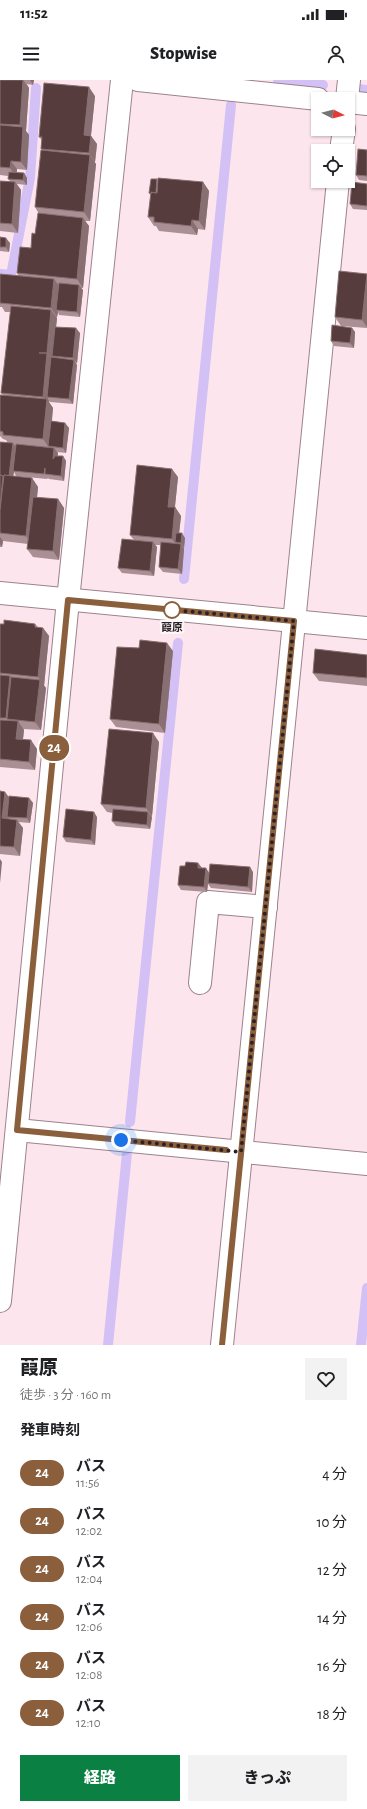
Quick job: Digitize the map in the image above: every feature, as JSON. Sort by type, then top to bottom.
[{"type":"street","points":[[0,1301],[11,1135],[122,80]]},
{"type":"street","points":[[138,80],[311,98]]},
{"type":"street","points":[[348,92],[349,80]]},
{"type":"street","points":[[355,103],[367,104]]},
{"type":"street","points":[[222,1345],[337,188]]},
{"type":"street","points":[[0,593],[367,628]]},
{"type":"street","points":[[200,983],[208,902],[266,907]]},
{"type":"street","points":[[11,1135],[241,1152],[367,1164]]},
{"type":"building","points":[[0,80],[23,80],[20,125],[0,124]]},
{"type":"building","points":[[44,83],[89,87],[84,135],[91,136],[89,153],[41,149],[42,137],[39,137]]},
{"type":"building","points":[[0,125],[23,127],[21,162],[11,161],[10,168],[0,167]]},
{"type":"building","points":[[358,149],[367,150],[367,176],[356,175]]},
{"type":"building","points":[[41,150],[90,155],[84,212],[35,207]]},
{"type":"building","points":[[9,172],[24,173],[23,180],[8,179]]},
{"type":"building","points":[[158,178],[203,182],[199,221],[192,220],[191,226],[154,222],[154,217],[148,217],[151,192],[157,193]]},
{"type":"building","points":[[151,179],[157,179],[156,193],[151,192],[151,194],[149,193]]},
{"type":"building","points":[[0,181],[15,182],[12,224],[0,223]]},
{"type":"building","points":[[355,182],[367,184],[367,206],[350,204],[351,188],[355,188]]},
{"type":"building","points":[[38,213],[83,218],[77,279],[17,273],[20,247],[31,248],[32,233],[35,234]]},
{"type":"building","points":[[0,237],[6,238],[6,247],[0,247]]},
{"type":"building","points":[[339,271],[367,274],[362,320],[335,317]]},
{"type":"building","points":[[0,274],[54,279],[51,308],[0,303]]},
{"type":"building","points":[[59,283],[79,285],[77,312],[56,310]]},
{"type":"building","points":[[11,306],[51,310],[43,397],[1,393]]},
{"type":"building","points":[[332,325],[352,328],[350,343],[331,341]]},
{"type":"building","points":[[55,327],[76,328],[73,358],[52,356]]},
{"type":"building","points":[[51,357],[74,360],[69,399],[47,397]]},
{"type":"building","points":[[0,395],[47,399],[43,439],[3,435],[3,432],[0,431]]},
{"type":"building","points":[[51,421],[65,423],[63,448],[48,446]]},
{"type":"building","points":[[0,442],[13,443],[9,476],[4,475],[4,477],[0,475]]},
{"type":"building","points":[[16,444],[54,448],[53,459],[55,456],[63,456],[61,476],[45,474],[45,468],[44,474],[13,471]]},
{"type":"building","points":[[137,465],[172,469],[168,507],[175,507],[172,539],[130,535]]},
{"type":"building","points":[[0,475],[3,476],[0,509]]},
{"type":"building","points":[[4,475],[32,478],[26,536],[0,533],[0,509]]},
{"type":"building","points":[[33,497],[58,499],[53,551],[27,549]]},
{"type":"building","points":[[176,533],[182,533],[181,543],[175,542]]},
{"type":"building","points":[[122,539],[153,542],[150,571],[118,568]]},
{"type":"building","points":[[161,542],[181,544],[178,569],[159,567]]},
{"type":"building","points":[[4,620],[35,624],[35,627],[43,628],[38,677],[0,673],[0,624],[4,624]]},
{"type":"building","points":[[140,640],[167,643],[159,724],[110,719],[117,647],[139,648]]},
{"type":"building","points":[[315,649],[367,655],[367,678],[313,673]]},
{"type":"building","points":[[0,675],[10,676],[6,718],[0,718]]},
{"type":"building","points":[[11,677],[40,680],[35,722],[7,719]]},
{"type":"building","points":[[0,720],[18,721],[16,739],[31,740],[29,762],[0,759]]},
{"type":"building","points":[[109,729],[153,733],[146,808],[101,804]]},
{"type":"building","points":[[0,791],[5,792],[2,818],[17,820],[14,847],[0,846]]},
{"type":"building","points":[[9,796],[29,798],[27,818],[7,817]]},
{"type":"building","points":[[66,809],[94,812],[91,840],[63,837]]},
{"type":"building","points":[[113,809],[148,812],[147,825],[112,821]]},
{"type":"building","points":[[186,862],[198,863],[198,868],[206,868],[204,887],[178,885],[180,866],[185,866]]},
{"type":"building","points":[[210,864],[250,867],[248,887],[208,883]]},
{"type":"waterway","points":[[278,80],[323,85]]},
{"type":"waterway","points":[[0,274],[11,275],[30,178],[36,88]]},
{"type":"waterway","points":[[359,89],[367,90]]},
{"type":"waterway","points":[[184,579],[231,105]]},
{"type":"waterway","points":[[130,1122],[178,643]]},
{"type":"waterway","points":[[108,1345],[127,1153]]},
{"type":"waterway","points":[[361,1345],[367,1288]]},
{"type":"bus line","name":"24","points":[[222,1345],[294,621],[68,600],[17,1130],[226,1150]]},
{"type":"place","name":"葭原","points":[[172,610]]},
{"type":"route","points":[[121,1140],[241,1152],[294,621],[172,610]]}]
